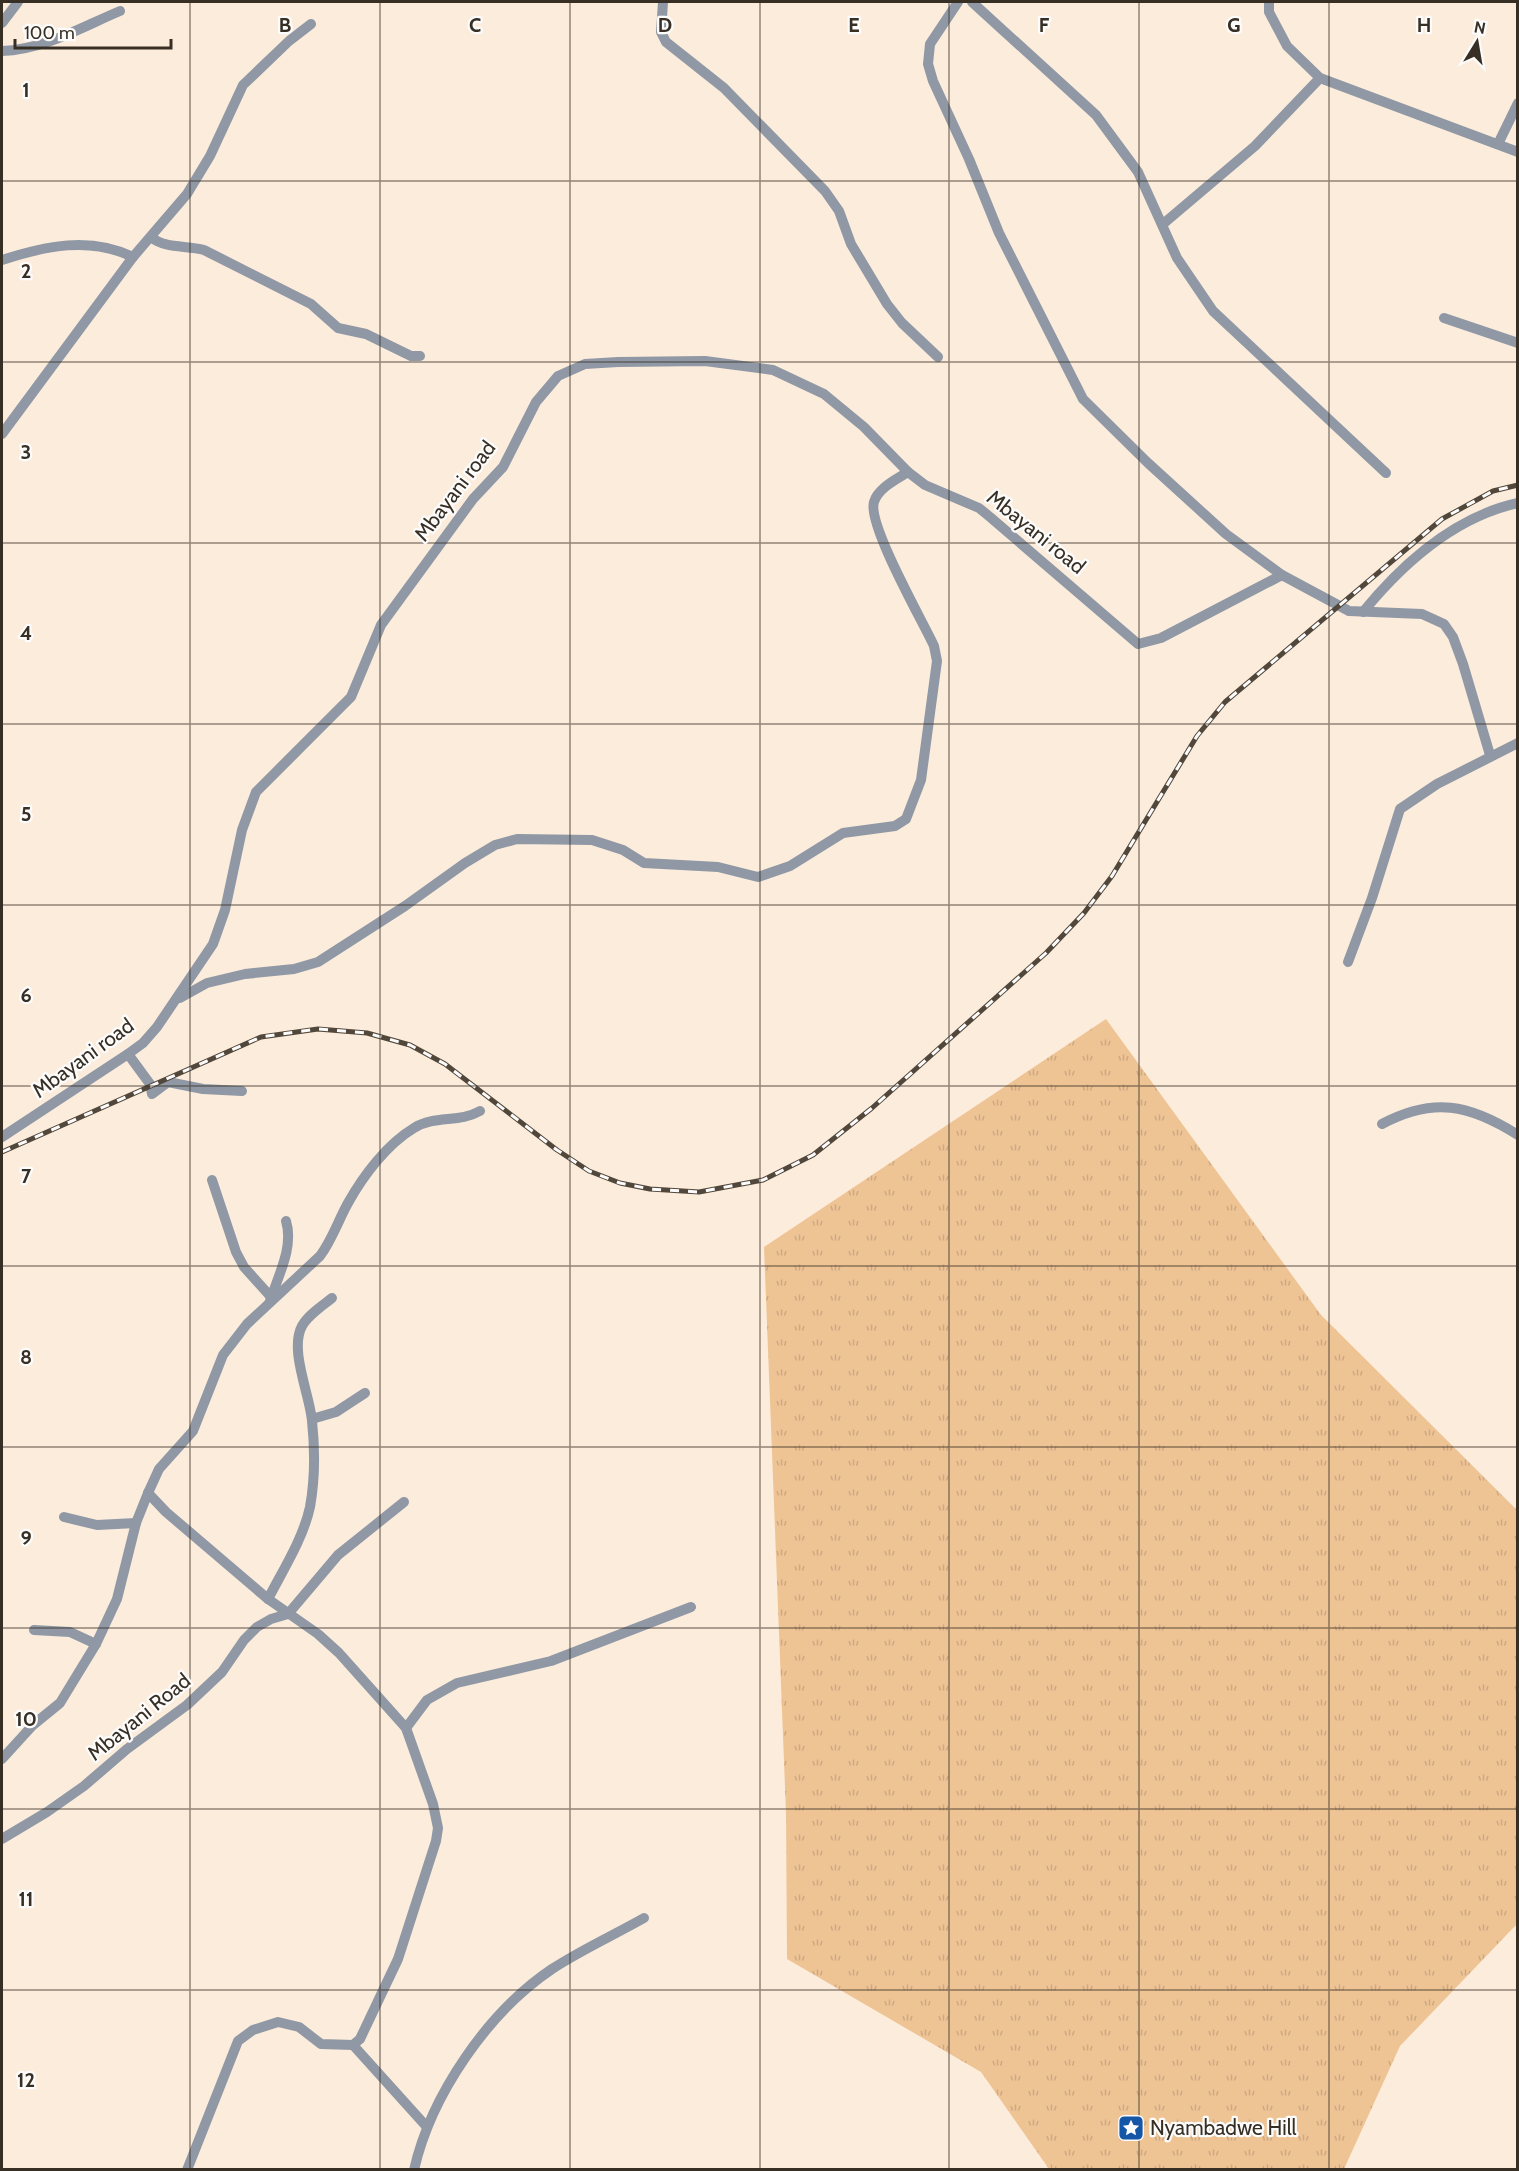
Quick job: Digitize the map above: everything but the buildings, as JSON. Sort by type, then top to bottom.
[{"type":"street","points":[[2,23],[18,2]]},
{"type":"street","points":[[663,2],[661,32],[666,42],[724,88],[825,191],[839,211],[851,244],[887,303],[902,323],[938,357]]},
{"type":"street","points":[[958,2],[930,44],[928,64],[933,81],[969,159],[999,233],[1075,387],[1093,411],[1226,534],[1282,575],[1349,611],[1422,614],[1444,624],[1453,637],[1490,755]]},
{"type":"street","points":[[972,2],[1096,115],[1138,172],[1177,258],[1213,311],[1386,473]]},
{"type":"street","points":[[1269,2],[1269,12],[1287,46],[1320,78],[1518,152]]},
{"type":"street","points":[[2,51],[21,50],[39,45],[120,11]]},
{"type":"street","points":[[2,434],[133,258],[177,208],[198,178],[243,85],[289,40],[311,24]]},
{"type":"street","points":[[1163,224],[1255,146],[1320,78]]},
{"type":"street","points":[[1498,144],[1518,103]]},
{"type":"street","points":[[151,237],[161,244],[204,250],[311,303],[338,328],[368,335],[411,356],[420,356]]},
{"type":"street","points":[[2,260],[75,243],[108,249],[133,258]]},
{"type":"street","points":[[1444,318],[1518,343]]},
{"type":"street","name":"Mbayani road","points":[[2,1137],[143,1043],[195,974],[221,926],[242,830],[256,792],[351,697],[381,626],[473,499],[503,466],[536,402],[558,376],[585,364],[705,361],[773,370],[824,394],[886,447],[908,472],[932,488],[979,508],[1138,644],[1161,638],[1282,575]]},
{"type":"street","points":[[175,1000],[207,983],[251,974],[294,969],[318,962],[398,911],[465,863],[495,845],[517,839],[592,840],[623,850],[644,863],[718,867],[758,877],[790,866],[843,833],[855,829],[895,826],[906,819],[924,769],[937,661],[934,646],[891,558],[873,510],[874,502],[881,491],[908,472]]},
{"type":"street","points":[[1363,612],[1388,582],[1441,537],[1497,507],[1518,503]]},
{"type":"street","points":[[1348,962],[1372,898],[1400,809],[1437,783],[1518,743]]},
{"type":"street","points":[[128,1054],[150,1084],[152,1094],[168,1082],[203,1089],[242,1091]]},
{"type":"street","points":[[1382,1124],[1412,1110],[1444,1107],[1483,1118],[1518,1135]]},
{"type":"street","points":[[2,1759],[33,1725],[60,1703],[96,1644],[117,1599],[136,1523],[148,1493],[159,1469],[192,1431],[223,1355],[247,1324],[270,1300],[320,1256],[329,1244],[349,1202],[392,1146],[421,1124],[462,1119],[480,1111]]},
{"type":"street","points":[[212,1180],[236,1252],[244,1267],[254,1275],[270,1300]]},
{"type":"street","points":[[270,1300],[288,1242],[286,1221]]},
{"type":"street","points":[[268,1599],[301,1533],[310,1506],[314,1460],[312,1419],[300,1364],[299,1332],[304,1323],[332,1298]]},
{"type":"street","points":[[312,1419],[336,1412],[365,1394]]},
{"type":"street","points":[[148,1493],[166,1512],[268,1599],[318,1634],[339,1653],[406,1728],[433,1804],[438,1828],[436,1841],[398,1959],[367,2028],[353,2045]]},
{"type":"street","points":[[288,1614],[338,1555],[404,1502]]},
{"type":"street","points":[[64,1517],[97,1525],[136,1523]]},
{"type":"street","points":[[406,1728],[427,1700],[457,1683],[551,1661],[691,1607]]},
{"type":"street","name":"Mbayani Road","points":[[2,1839],[84,1786],[213,1683],[244,1640],[257,1627],[278,1616],[288,1614]]},
{"type":"street","points":[[34,1630],[70,1632],[96,1644]]},
{"type":"street","points":[[414,2169],[426,2126],[449,2082],[500,2013],[518,1995],[565,1961],[644,1918]]},
{"type":"street","points":[[187,2169],[238,2041],[244,2035],[278,2022],[299,2027],[312,2040],[321,2044],[353,2045],[426,2126]]},
{"type":"green space","points":[[1106,1019],[1321,1315],[1517,1510],[1517,1924],[1400,2046],[1344,2169],[1049,2169],[981,2072],[787,1959],[786,1813],[764,1247]]},
{"type":"railway","points":[[2,1152],[261,1037],[318,1029],[367,1033],[410,1045],[445,1064],[557,1150],[589,1171],[620,1183],[650,1189],[699,1192],[763,1180],[813,1155],[872,1108],[1046,953],[1084,913],[1112,876],[1197,736],[1225,702],[1442,519],[1493,491],[1518,485]]},
{"type":"place","name":"Nyambadwe Hill","points":[[1131,2128]]}]
